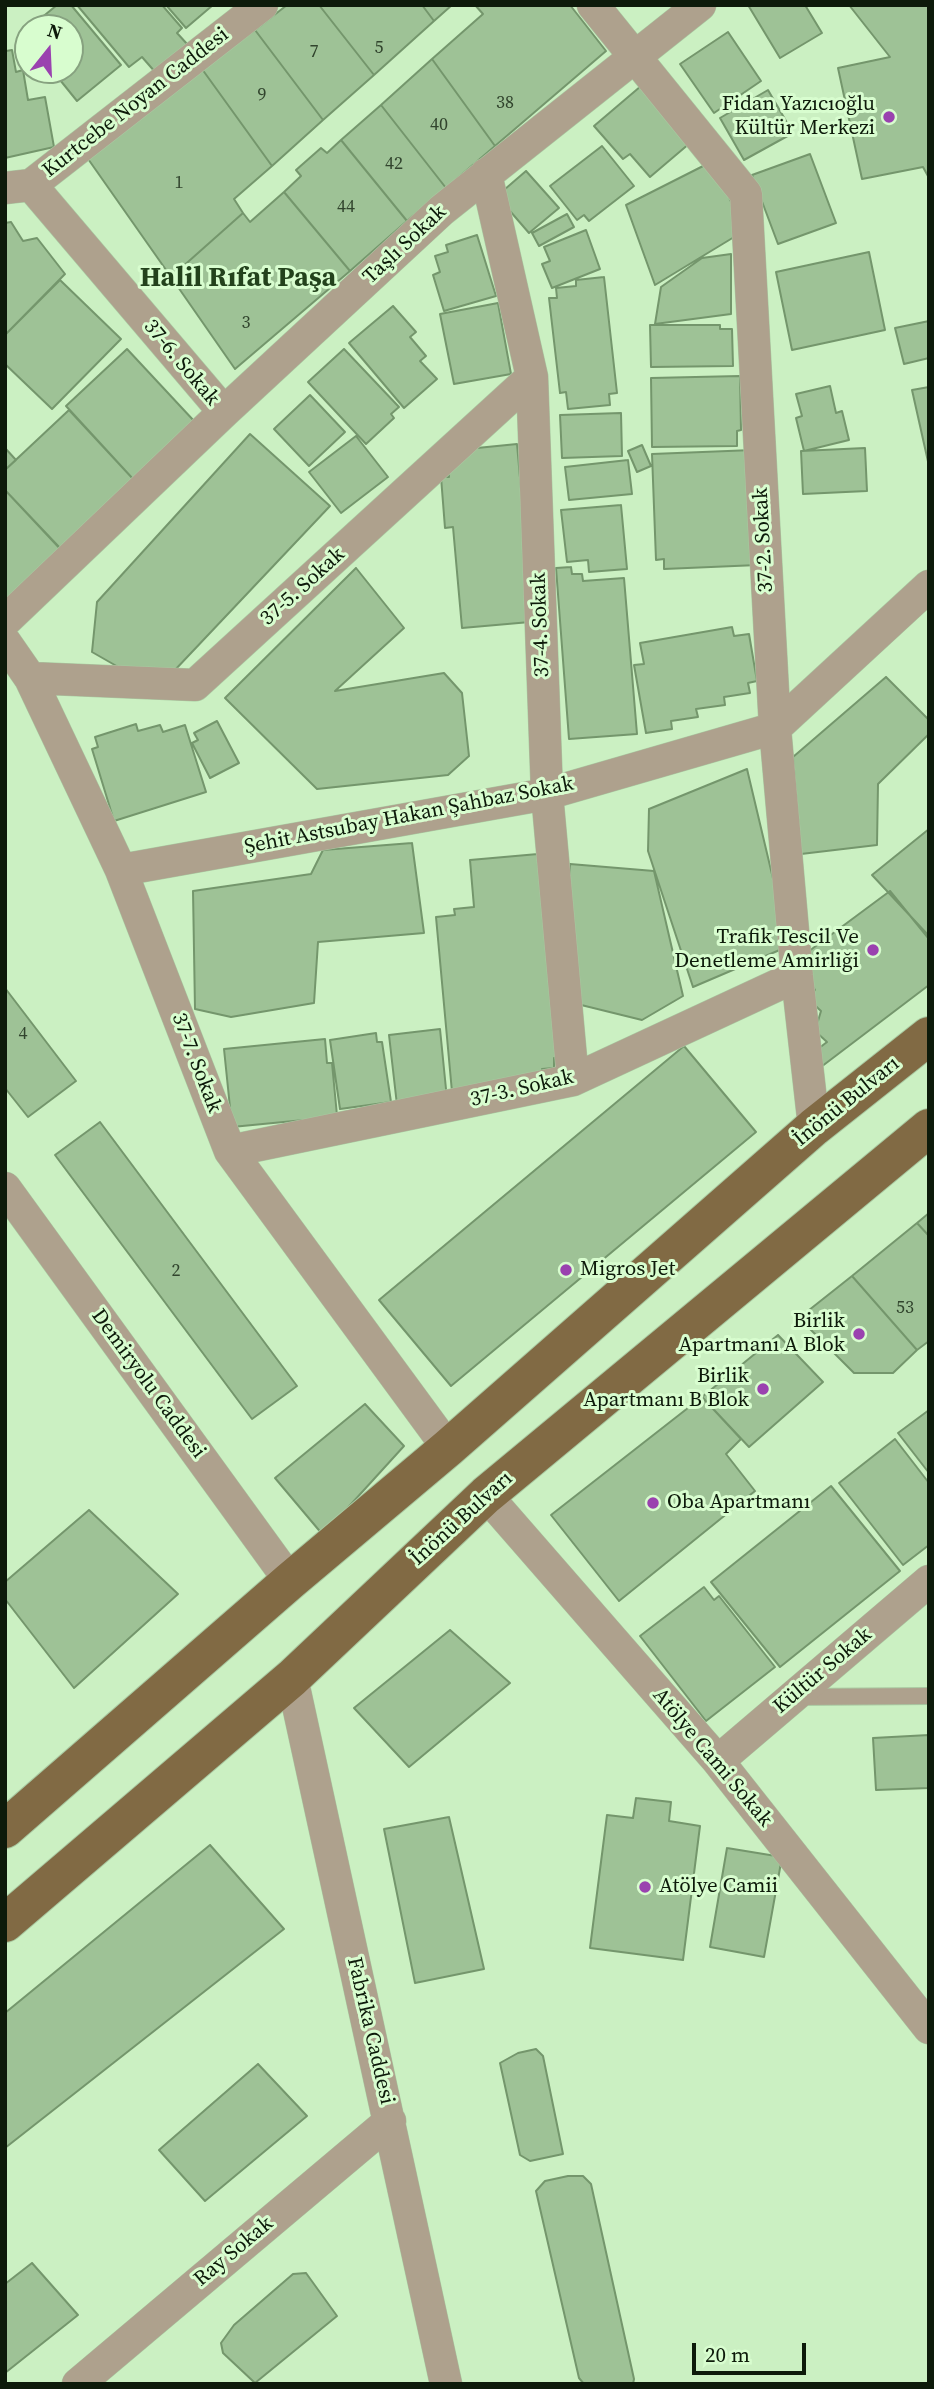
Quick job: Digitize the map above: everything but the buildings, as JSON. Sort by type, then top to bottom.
[{"type":"main road","name":"İnönü Bulvarı","points":[[5,1829],[290,1581],[448,1448],[814,1127],[929,1036]]},
{"type":"main road","name":"İnönü Bulvarı","points":[[5,1923],[292,1678],[485,1495],[929,1128]]},
{"type":"street","name":"Kurtcebe Noyan Caddesi","points":[[18,186],[262,5]]},
{"type":"street","name":"37-2. Sokak","points":[[593,5],[746,194],[775,727],[797,976],[814,1127]]},
{"type":"street","name":"Taşlı Sokak","points":[[5,621],[224,412],[442,210],[700,5]]},
{"type":"street","name":"37-4. Sokak","points":[[486,174],[532,377],[547,794],[573,1080]]},
{"type":"street","name":"37-6. Sokak","points":[[18,186],[224,412]]},
{"type":"street","name":"37-5. Sokak","points":[[30,678],[195,685],[532,377]]},
{"type":"street","name":"Şehit Astsubay Hakan Şahbaz Sokak","points":[[121,870],[547,794],[775,727],[929,586]]},
{"type":"street","name":"37-7. Sokak","points":[[5,642],[30,678],[121,870],[230,1151],[448,1448]]},
{"type":"street","name":"37-3. Sokak","points":[[230,1151],[573,1080],[797,976]]},
{"type":"street","name":"Demiryolu Caddesi","points":[[5,1188],[290,1581]]},
{"type":"street","name":"Atölye Cami Sokak","points":[[485,1495],[718,1761],[929,2028]]},
{"type":"street","name":"Kültür Sokak","points":[[718,1761],[929,1581]]},
{"type":"street","name":"Fabrika Caddesi","points":[[292,1678],[446,2384]]},
{"type":"street","name":"Ray Sokak","points":[[78,2384],[390,2121]]},
{"type":"lane","points":[[792,1697],[929,1696]]},
{"type":"place","name":"Fidan Yazıcıoğlu Kültür Merkezi","points":[[889,117]]},
{"type":"place","name":"Trafik Tescil Ve Denetleme Amirliği","points":[[873,950]]},
{"type":"place","name":"Migros Jet","points":[[566,1270]]},
{"type":"place","name":"Birlik Apartmanı A Blok","points":[[859,1334]]},
{"type":"place","name":"Birlik Apartmanı B Blok","points":[[763,1389]]},
{"type":"place","name":"Oba Apartmanı","points":[[653,1503]]},
{"type":"place","name":"Atölye Camii","points":[[645,1887]]},
{"type":"district","name":"Halil Rıfat Paşa","points":[[238,279]]}]
